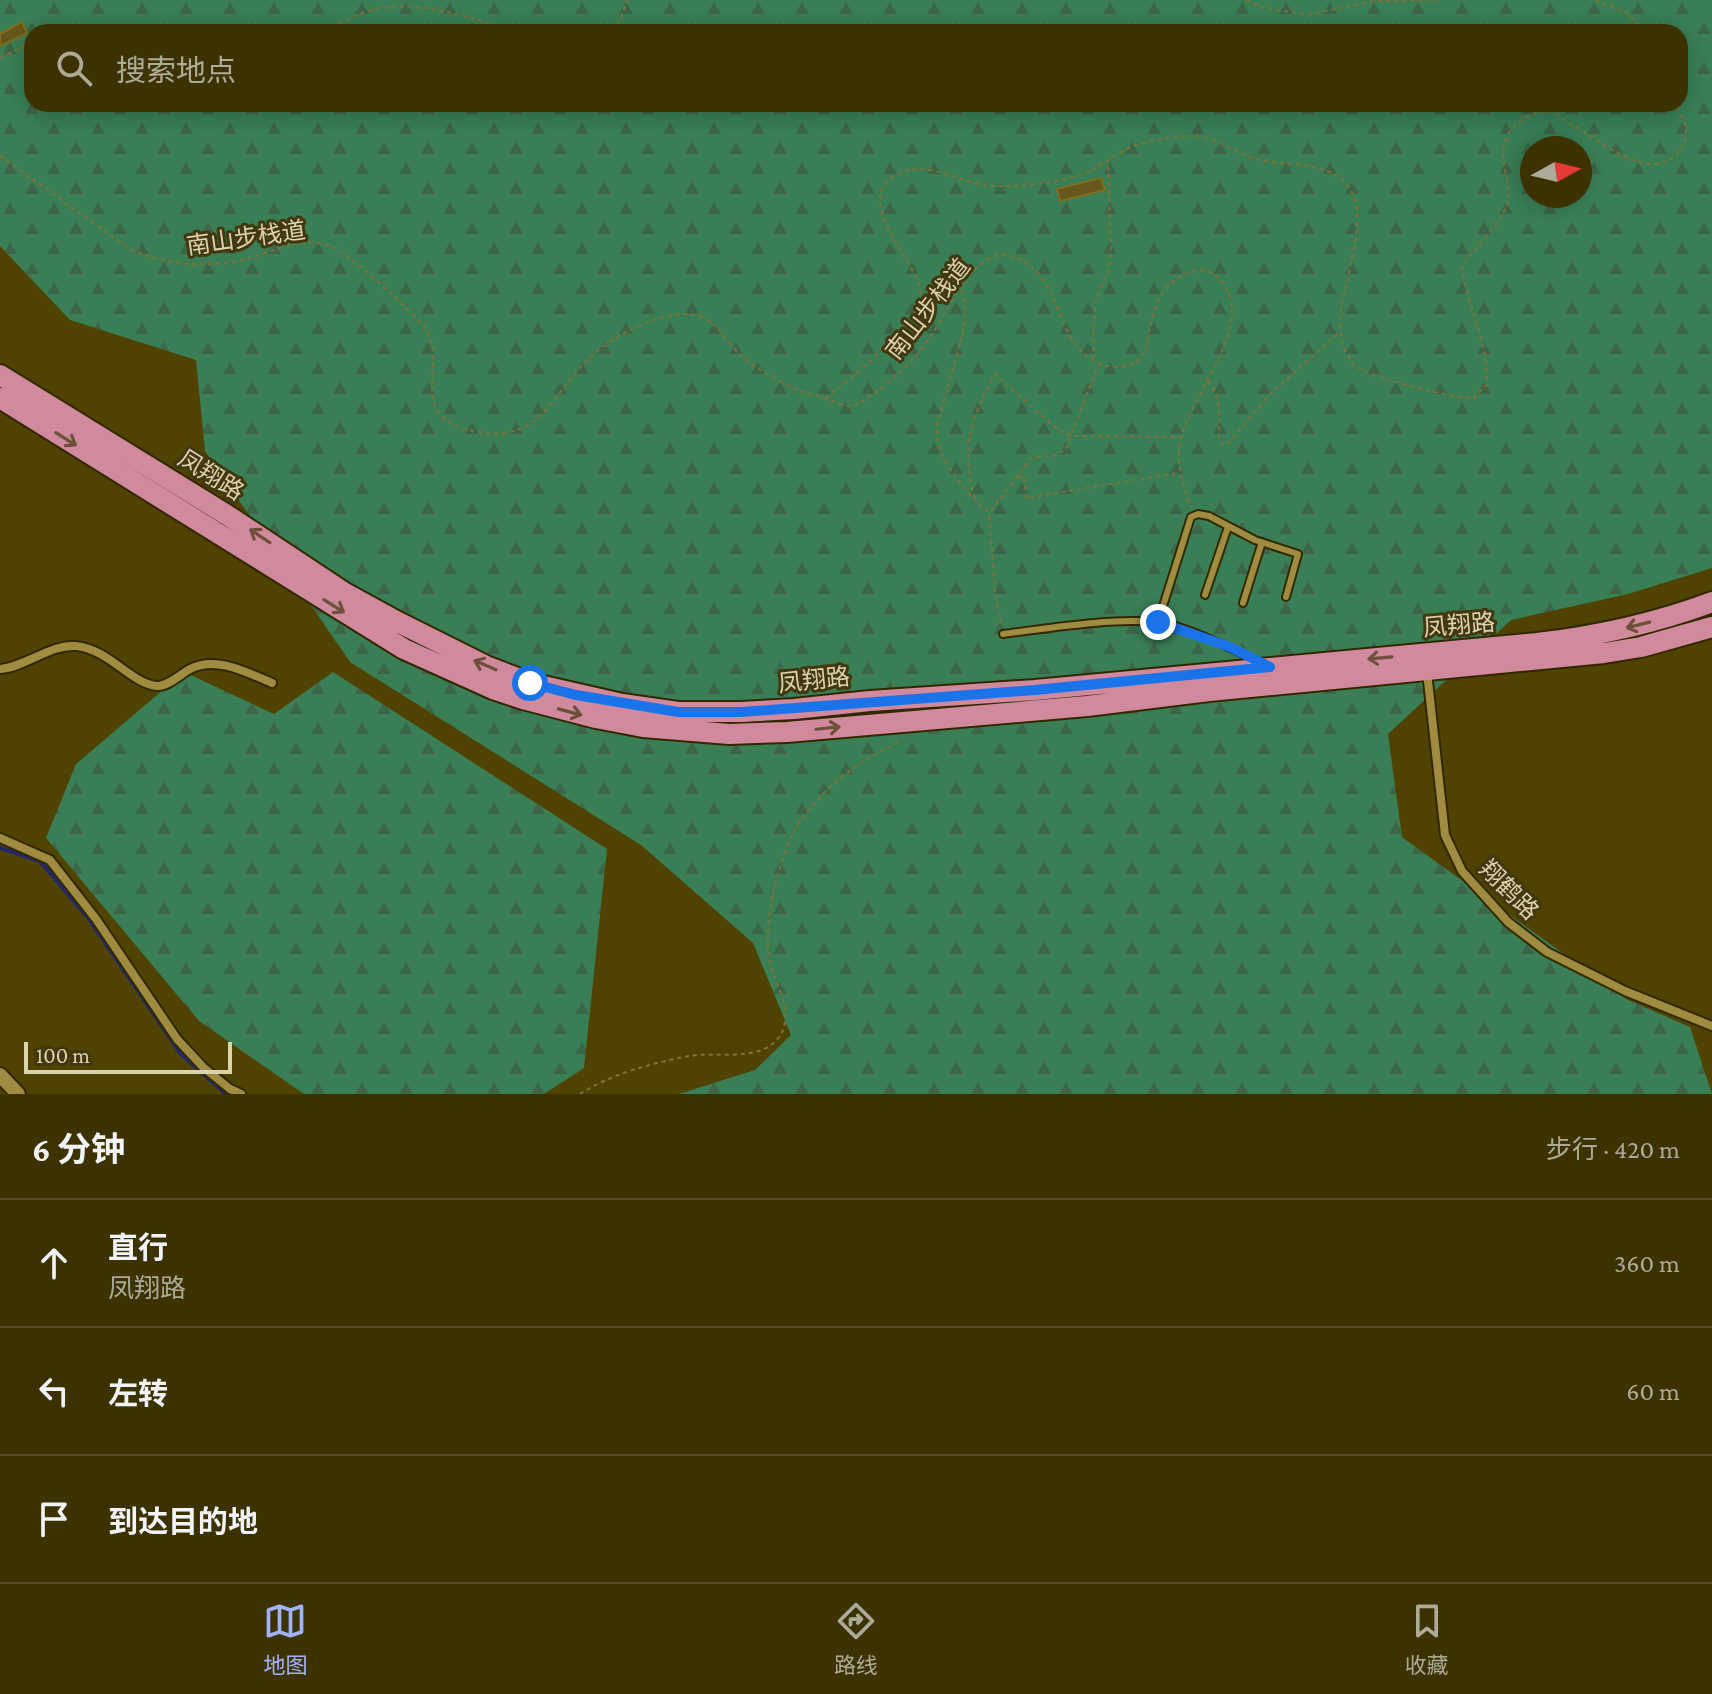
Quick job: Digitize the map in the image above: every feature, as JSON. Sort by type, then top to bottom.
[{"type":"main road","name":"凤翔路","points":[[0,375],[227,515],[345,593],[486,666],[530,683],[576,695],[678,712],[741,712],[1022,691],[1574,639],[1645,623],[1712,602]]},
{"type":"main road","name":"凤翔路","points":[[0,398],[377,632],[436,665],[493,689],[596,718],[643,727],[700,732],[787,732],[1087,706],[1209,691],[1604,653],[1641,647],[1712,627]]},
{"type":"street","points":[[0,669],[76,646],[112,659],[141,682],[161,686],[197,665],[232,666],[272,683]]},
{"type":"street","name":"翔鹤路","points":[[1427,671],[1445,835],[1462,871],[1508,922],[1547,952],[1625,991],[1712,1026]]},
{"type":"street","points":[[0,838],[50,860],[96,919],[177,1039],[203,1067],[241,1094]]},
{"type":"street","points":[[0,1075],[18,1094]]},
{"type":"lane","points":[[1158,622],[1191,517],[1198,514],[1298,554],[1286,597]]},
{"type":"lane","points":[[1205,595],[1228,527]]},
{"type":"lane","points":[[1243,603],[1262,542]]},
{"type":"lane","points":[[1003,634],[1077,625],[1158,622],[1230,647],[1270,667]]},
{"type":"path","points":[[618,24],[628,0]]},
{"type":"path","points":[[1246,0],[1261,7],[1307,15],[1375,1],[1439,0]]},
{"type":"path","points":[[1595,0],[1627,13],[1637,24]]},
{"type":"path","points":[[334,24],[382,7],[429,10],[492,24]]},
{"type":"path","points":[[0,58],[24,46]]},
{"type":"path","name":"南山步栈道","points":[[826,398],[892,339],[919,305],[922,295],[919,281],[892,237],[880,201],[884,187],[895,175],[915,168],[985,185],[1040,184],[1094,169],[1119,152],[1143,143],[1201,137],[1251,158],[1330,172],[1344,182],[1354,196],[1358,218],[1342,295],[1340,332],[1355,367],[1447,396],[1474,398],[1486,385],[1488,374],[1462,268],[1503,214],[1508,199],[1501,156],[1507,139],[1518,123],[1534,114],[1553,112],[1625,156],[1645,163],[1663,163],[1676,158],[1683,146],[1684,122],[1679,112]]},
{"type":"path","name":"南山步栈道","points":[[0,156],[130,249],[152,259],[180,264],[209,264],[239,260],[286,245],[308,242],[333,247],[353,259],[369,277],[423,322],[430,335],[433,357],[430,389],[434,404],[455,425],[480,432],[513,432],[530,425],[548,411],[588,359],[622,334],[652,320],[676,314],[690,314],[710,320],[735,349],[799,393],[852,407],[871,397],[893,379],[927,341],[980,265],[993,256],[1020,258],[1034,268],[1074,344],[1099,364]]},
{"type":"path","points":[[1093,361],[1095,302],[1111,256],[1108,159]]},
{"type":"path","points":[[989,513],[997,507],[1031,458],[1056,455],[1066,449],[1099,364],[1124,368],[1136,362],[1144,352],[1155,307],[1167,285],[1179,276],[1199,269],[1215,274],[1225,285],[1233,303],[1226,336],[1181,437],[1178,473],[1194,516]]},
{"type":"path","points":[[962,289],[966,308],[962,336],[937,426],[937,439],[945,462],[956,479],[989,513],[996,599],[1003,634]]},
{"type":"path","points":[[1207,381],[1214,389],[1219,404],[1219,439],[1224,445],[1230,442],[1268,396],[1340,332]]},
{"type":"path","points":[[975,500],[966,456],[980,401],[995,374],[1058,430],[1072,436],[1181,437]]},
{"type":"path","points":[[1018,477],[1024,476],[1026,498],[1178,473]]},
{"type":"path","points":[[580,1094],[595,1085],[646,1067],[692,1055],[731,1056],[763,1049],[780,1034],[786,1011],[769,959],[769,923],[777,883],[792,836],[814,805],[837,782],[863,761],[901,739],[913,720]]},
{"type":"green space","points":[[0,0],[1712,0],[1712,568],[1628,594],[1511,620],[1388,734],[1402,837],[1626,999],[1690,1027],[1712,1094],[679,1094],[755,1070],[791,1035],[753,943],[641,845],[350,662],[205,451],[196,360],[70,320],[0,246]]},
{"type":"green space","points":[[184,672],[274,714],[333,672],[607,849],[584,1068],[544,1094],[304,1094],[199,1021],[46,838],[76,764]]},
{"type":"building","points":[[22,22],[24,26],[24,34],[0,46],[0,34]]},
{"type":"building","points":[[1101,178],[1105,190],[1060,201],[1057,189]]},
{"type":"waterway","points":[[0,848],[40,861],[89,919],[181,1054],[226,1094]]},
{"type":"route","points":[[530,683],[576,695],[678,712],[741,712],[984,695],[1270,667],[1230,647],[1158,622]]}]
